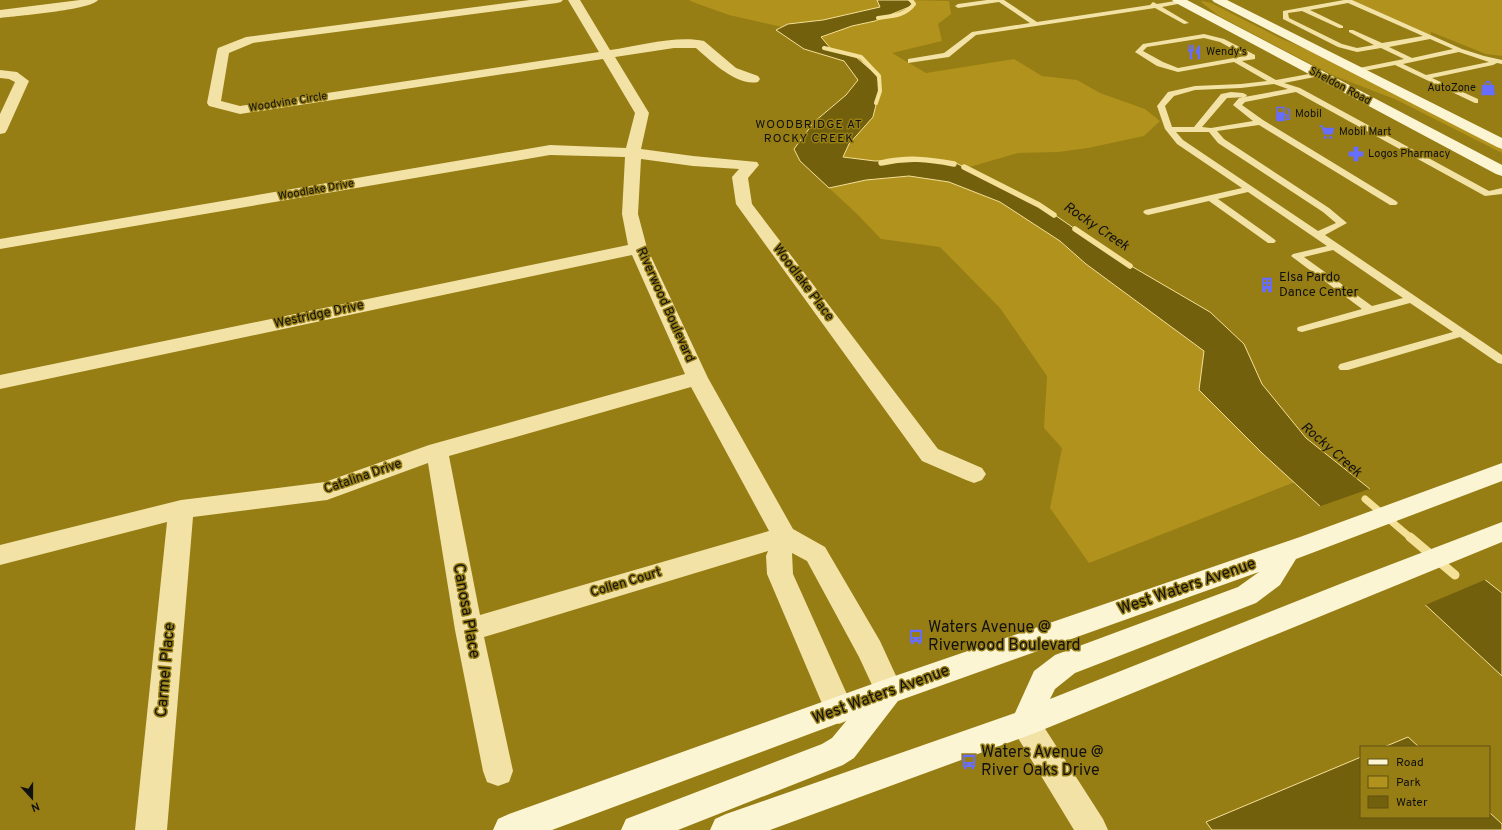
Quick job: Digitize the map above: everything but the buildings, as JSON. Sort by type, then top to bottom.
[{"type":"main road","name":"Sheldon Road","points":[[1218,0],[1502,144]]},
{"type":"main road","name":"Sheldon Road","points":[[1180,1],[1502,171]]},
{"type":"main road","name":"West Waters Avenue","points":[[509,830],[889,691],[1298,549],[1502,472]]},
{"type":"main road","points":[[726,830],[1025,724],[1354,590],[1502,532]]},
{"type":"main road","points":[[1025,724],[1044,680],[1065,664],[1247,596],[1265,584],[1298,549]]},
{"type":"main road","points":[[637,830],[832,755],[843,748],[889,691]]},
{"type":"street","points":[[0,14],[80,4],[92,0]]},
{"type":"street","name":"Woodvine Circle","points":[[557,0],[250,40],[223,51],[214,103],[240,110],[607,54]]},
{"type":"street","name":"Riverwood Boulevard","points":[[574,0],[642,113],[633,153],[630,214],[638,248],[697,378],[784,536]]},
{"type":"street","points":[[607,54],[674,44],[699,44],[731,72],[753,79]]},
{"type":"street","points":[[0,74],[12,75],[22,81],[2,130],[0,130]]},
{"type":"street","name":"Woodlake Drive","points":[[0,244],[550,150],[633,153]]},
{"type":"street","name":"Woodlake Place","points":[[633,153],[693,161],[751,165],[740,177],[744,204],[930,455],[974,474]]},
{"type":"street","name":"Westridge Drive","points":[[0,382],[638,248]]},
{"type":"street","name":"Catalina Drive","points":[[0,555],[181,509],[327,491],[438,451],[697,378]]},
{"type":"street","name":"Canosa Place","points":[[438,451],[469,630],[498,771]]},
{"type":"street","name":"Carmel Place","points":[[151,830],[181,509]]},
{"type":"street","points":[[839,710],[780,574],[778,556],[784,536],[816,554],[870,650],[889,691]]},
{"type":"street","name":"Collen Court","points":[[469,630],[784,536]]},
{"type":"street","points":[[1025,724],[1092,830]]},
{"type":"lane","points":[[958,6],[1000,0],[1036,24]]},
{"type":"lane","points":[[1145,0],[1186,23]]},
{"type":"lane","points":[[1303,9],[1330,25],[1310,27],[1298,25],[1286,19],[1285,12],[1348,0],[1460,50],[1482,58],[1501,62]]},
{"type":"lane","points":[[911,60],[946,55],[974,33],[1180,1]]},
{"type":"lane","points":[[1310,27],[1324,38],[1336,44],[1357,50],[1431,37]]},
{"type":"lane","points":[[1350,33],[1411,60]]},
{"type":"lane","points":[[1236,60],[1252,57],[1222,40],[1204,36],[1145,45],[1139,52],[1160,64],[1178,70],[1236,60],[1275,82],[1297,90],[1488,194],[1502,191]]},
{"type":"lane","points":[[1324,38],[1335,36]]},
{"type":"lane","points":[[1336,44],[1348,42]]},
{"type":"lane","points":[[1357,71],[1460,50]]},
{"type":"lane","points":[[1425,77],[1501,62]]},
{"type":"lane","points":[[1396,63],[1475,100]]},
{"type":"lane","points":[[1317,74],[1275,82],[1242,86],[1195,88],[1170,94],[1161,106],[1169,129],[1180,142],[1502,360]]},
{"type":"lane","points":[[1297,90],[1242,100],[1237,104],[1260,122],[1392,203]]},
{"type":"lane","points":[[1196,130],[1224,96],[1231,94],[1262,96]]},
{"type":"lane","points":[[1169,129],[1211,130],[1260,122]]},
{"type":"lane","points":[[1211,130],[1221,141],[1326,210],[1342,223],[1318,235]]},
{"type":"lane","points":[[1148,212],[1249,189]]},
{"type":"lane","points":[[1211,198],[1271,241]]},
{"type":"lane","points":[[1335,247],[1296,256],[1370,310]]},
{"type":"lane","points":[[1302,329],[1411,299]]},
{"type":"lane","points":[[1344,367],[1461,333]]},
{"type":"green space","points":[[877,0],[881,7],[823,20],[788,24],[782,27],[729,15],[690,1]]},
{"type":"green space","points":[[908,0],[949,1],[951,14],[938,24],[942,41],[892,53],[926,73],[1014,59],[1042,76],[1077,80],[1100,93],[1145,109],[1160,121],[1144,136],[1088,148],[1058,152],[1018,153],[966,168],[956,164],[934,160],[873,161],[843,157],[849,144],[873,117],[880,89],[877,75],[856,57],[832,50],[821,37],[852,26],[875,21],[914,6]]},
{"type":"green space","points":[[1344,0],[1502,0],[1502,56],[1486,54],[1431,32],[1430,39]]},
{"type":"green space","points":[[1201,2],[1211,3],[1282,39],[1323,56],[1502,148],[1502,153],[1397,100],[1332,75],[1219,16]]},
{"type":"green space","points":[[909,176],[949,182],[1000,202],[1060,241],[1086,264],[1205,351],[1199,390],[1295,482],[1089,563],[1050,508],[1062,448],[1044,428],[1047,376],[1000,308],[940,247],[881,239],[829,188],[866,180]]},
{"type":"water","points":[[877,0],[908,0],[914,5],[875,21],[852,26],[821,37],[832,50],[856,57],[877,75],[880,89],[873,117],[849,144],[843,157],[875,161],[915,160],[956,163],[1052,213],[1114,256],[1210,312],[1244,344],[1262,384],[1306,438],[1385,501],[1334,519],[1262,453],[1199,390],[1204,351],[1086,264],[1060,241],[1000,202],[949,182],[909,176],[866,180],[829,188],[800,161],[794,149],[814,122],[846,95],[858,80],[844,61],[804,49],[776,30],[788,24],[823,20],[880,7]]},
{"type":"water","points":[[1465,564],[1502,593],[1502,676],[1406,587]]},
{"type":"water","points":[[1408,737],[1418,746],[1386,746]]},
{"type":"water","points":[[1360,757],[1360,818],[1490,818],[1490,813],[1502,824],[1502,830],[1212,830],[1206,822]]},
{"type":"pier","points":[[1372,488],[1386,499],[1387,502],[1334,521],[1318,507]]},
{"type":"pier","points":[[1465,562],[1487,579],[1423,606],[1404,588],[1406,585]]},
{"type":"waterway","name":"Rocky Creek","points":[[878,18],[898,15],[907,11],[914,4],[911,0]]},
{"type":"waterway","name":"Rocky Creek","points":[[824,48],[861,57],[879,76],[880,91],[876,103]]},
{"type":"waterway","name":"Rocky Creek","points":[[881,163],[918,159],[954,164]]},
{"type":"waterway","name":"Rocky Creek","points":[[964,167],[1039,205],[1054,215]]},
{"type":"waterway","name":"Rocky Creek","points":[[1075,229],[1130,266]]},
{"type":"waterway","name":"Rocky Creek","points":[[1365,499],[1411,538]]},
{"type":"waterway","name":"Rocky Creek","points":[[1410,537],[1455,575]]},
{"type":"place","name":"Wendy's","points":[[1194,52]]},
{"type":"place","name":"AutoZone","points":[[1488,88]]},
{"type":"place","name":"Mobil","points":[[1283,114]]},
{"type":"place","name":"Mobil Mart","points":[[1327,132]]},
{"type":"place","name":"Logos Pharmacy","points":[[1356,154]]},
{"type":"place","name":"Elsa Pardo Dance Center","points":[[1267,285]]},
{"type":"place","name":"Waters Avenue @ Riverwood Boulevard","points":[[916,637]]},
{"type":"place","name":"Waters Avenue @ River Oaks Drive","points":[[969,762]]},
{"type":"district","name":"WOODBRIDGE AT ROCKY CREEK","points":[[809,132]]}]
